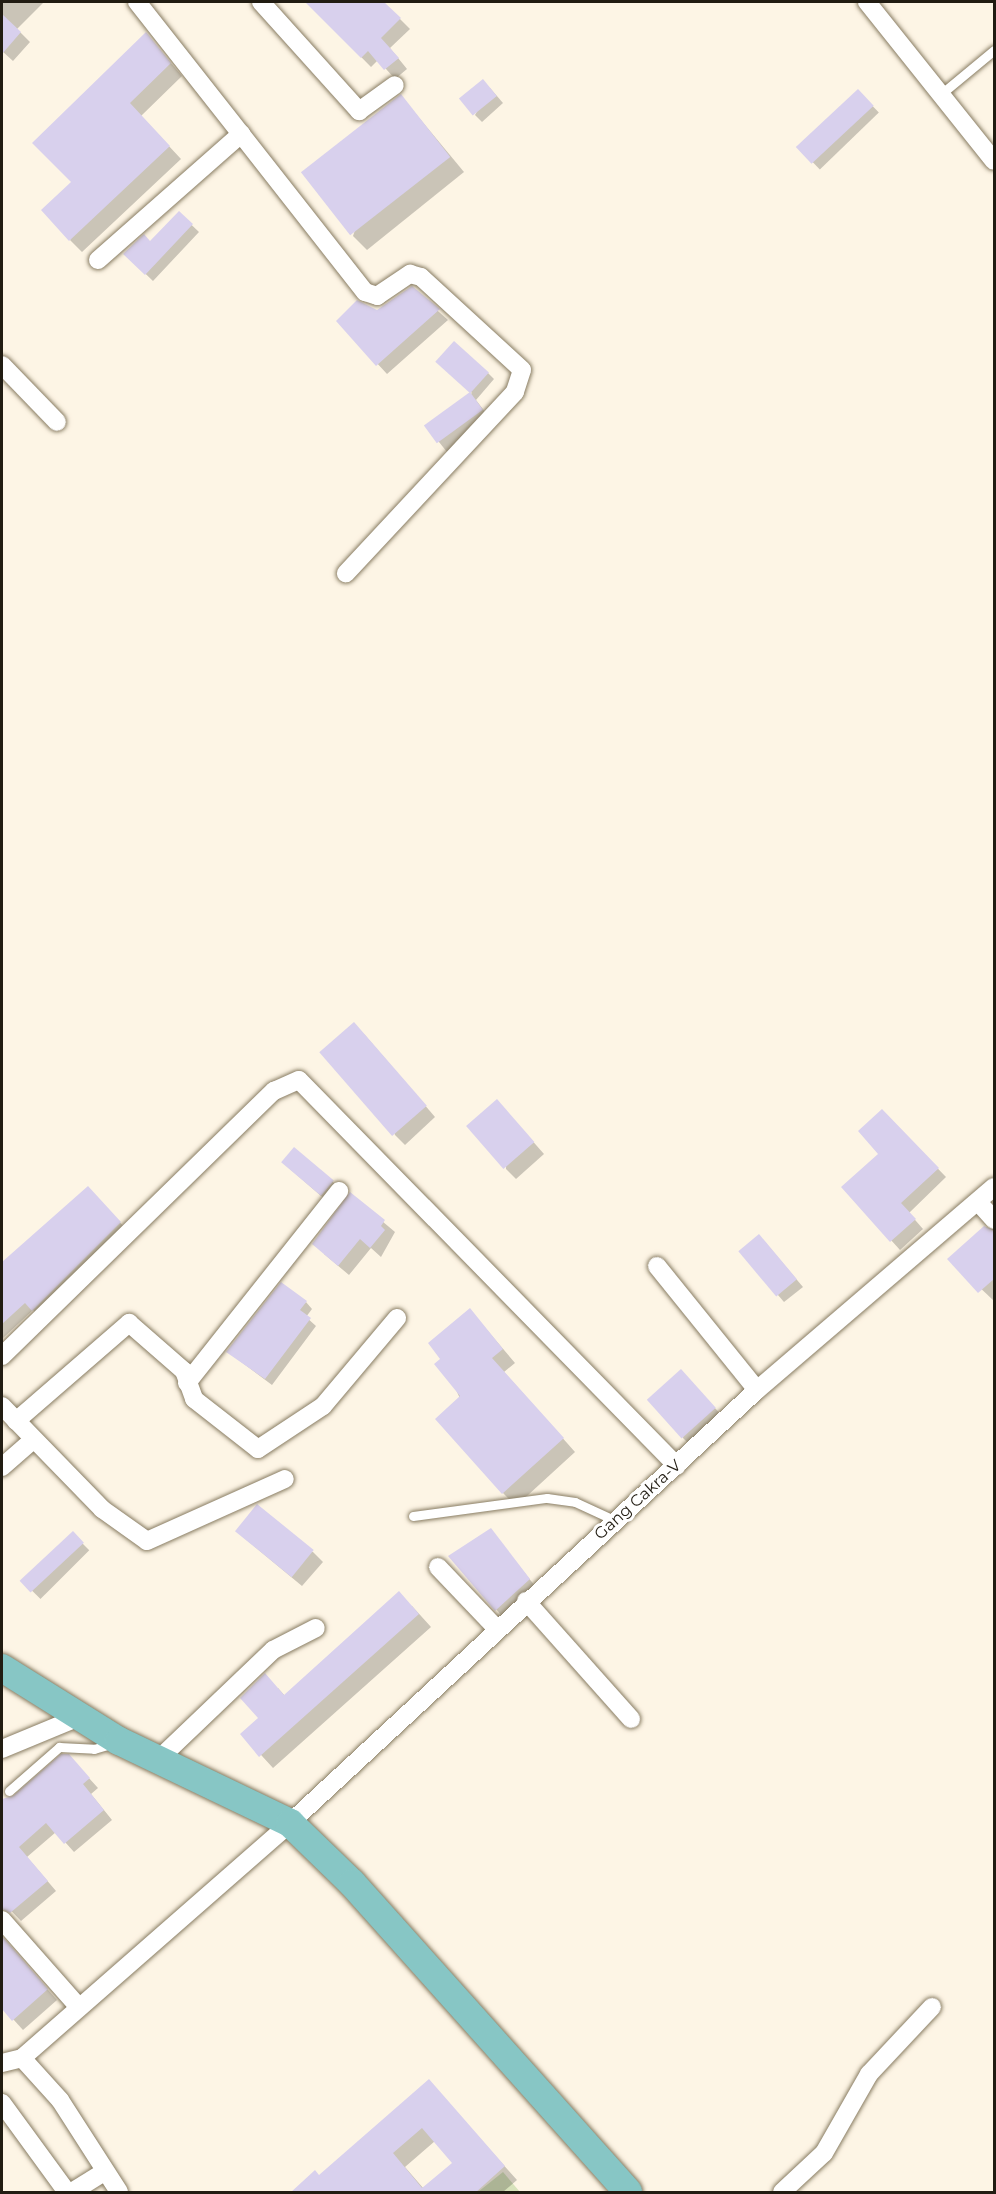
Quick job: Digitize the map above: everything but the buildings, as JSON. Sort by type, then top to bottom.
[{"type":"main road","points":[[2,1668],[77,1718],[119,1741],[161,1757],[290,1822],[352,1883],[628,2193]]},
{"type":"street","points":[[137,2],[365,292],[377,296],[410,274],[421,277],[522,370],[515,392],[346,573]]},
{"type":"street","points":[[261,2],[359,111],[395,85]]},
{"type":"street","points":[[867,2],[994,161]]},
{"type":"street","points":[[98,260],[241,134]]},
{"type":"street","points":[[2,365],[57,422]]},
{"type":"street","points":[[2,1356],[274,1091],[299,1080],[677,1466]]},
{"type":"street","name":"Gang Cakra-V","points":[[22,2058],[77,2005],[290,1822],[526,1600],[677,1466],[758,1390],[994,1187]]},
{"type":"street","points":[[187,1383],[339,1191]]},
{"type":"street","points":[[978,1202],[994,1220]]},
{"type":"street","points":[[657,1266],[758,1390]]},
{"type":"street","points":[[16,1421],[129,1323],[184,1371],[194,1399],[258,1449],[323,1406],[397,1318]]},
{"type":"street","points":[[2,1406],[102,1509],[147,1541],[285,1479]]},
{"type":"street","points":[[2,1467],[33,1440]]},
{"type":"street","points":[[438,1568],[496,1628]]},
{"type":"street","points":[[526,1600],[631,1719]]},
{"type":"street","points":[[161,1757],[273,1650],[316,1628]]},
{"type":"street","points":[[2,1749],[77,1718]]},
{"type":"street","points":[[2,1920],[77,2005]]},
{"type":"street","points":[[782,2193],[824,2153],[869,2074],[932,2007]]},
{"type":"street","points":[[2,2063],[22,2058],[60,2100],[119,2193]]},
{"type":"street","points":[[2,2103],[67,2193]]},
{"type":"street","points":[[72,2193],[104,2172]]},
{"type":"lane","points":[[941,94],[994,50]]},
{"type":"lane","points":[[413,1516],[548,1498],[575,1502],[614,1520]]},
{"type":"lane","points":[[9,1791],[59,1747],[94,1749],[119,1741]]},
{"type":"green space","points":[[503,2172],[520,2192],[478,2192]]}]
